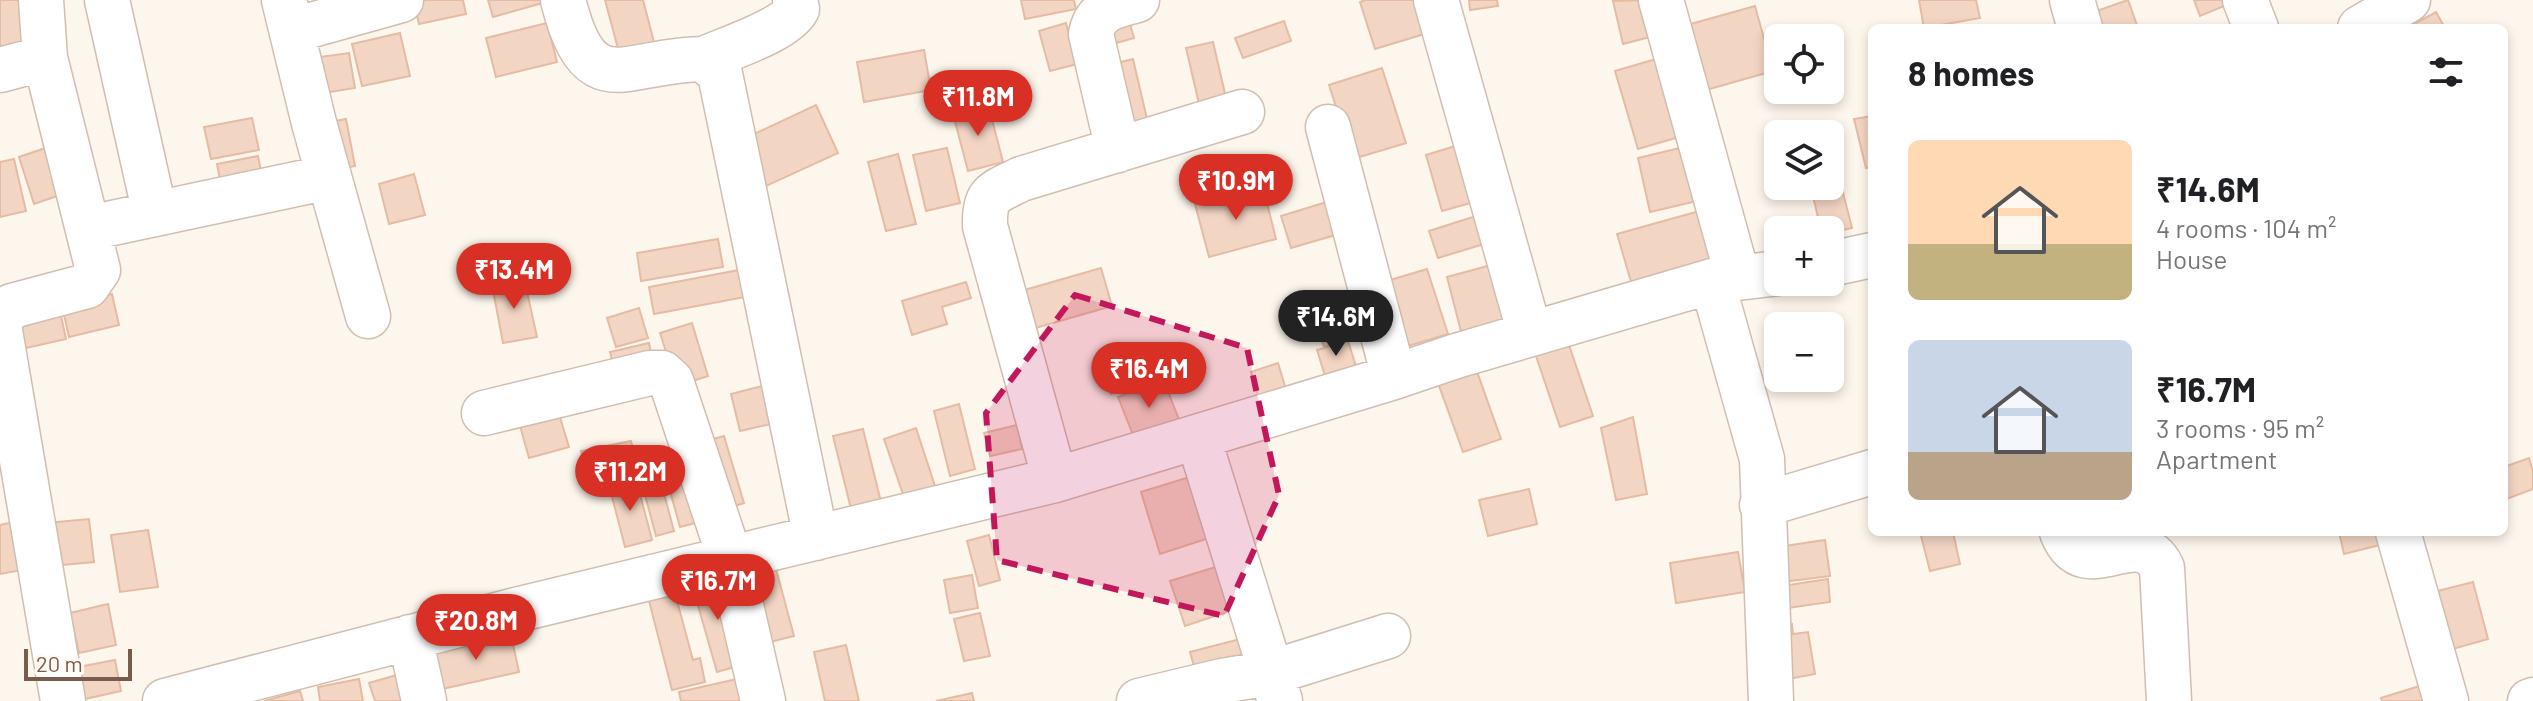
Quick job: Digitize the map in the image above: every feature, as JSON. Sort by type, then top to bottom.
[{"type":"street","points":[[0,318],[12,306],[87,286],[98,270],[45,58],[41,0]]},
{"type":"street","points":[[107,0],[155,214]]},
{"type":"street","points":[[368,316],[329,177],[296,13],[401,0]]},
{"type":"street","points":[[563,0],[571,32],[588,58],[607,70],[628,70],[681,59],[704,59],[793,17],[797,9],[795,0]]},
{"type":"street","points":[[1118,150],[1091,34],[1093,21],[1103,11],[1137,0]]},
{"type":"street","points":[[1436,0],[1530,334]]},
{"type":"street","points":[[1661,0],[1743,277],[1762,459],[1771,701]]},
{"type":"street","points":[[2072,0],[2079,24]]},
{"type":"street","points":[[2245,0],[2254,24]]},
{"type":"street","points":[[2367,24],[2408,0]]},
{"type":"street","points":[[0,70],[45,58]]},
{"type":"street","points":[[704,59],[720,74],[729,112],[816,538]]},
{"type":"street","points":[[1055,480],[985,226],[984,206],[992,193],[1021,179],[1242,112]]},
{"type":"street","points":[[1328,127],[1394,377]]},
{"type":"street","points":[[89,228],[329,177]]},
{"type":"street","points":[[1844,261],[1868,256]]},
{"type":"street","points":[[165,701],[410,637],[1055,480],[1530,334],[1743,277]]},
{"type":"street","points":[[0,331],[63,701]]},
{"type":"street","points":[[484,413],[650,373],[662,373],[671,381],[730,558],[763,701]]},
{"type":"street","points":[[1198,437],[1275,687]]},
{"type":"street","points":[[1762,505],[1868,473]]},
{"type":"street","points":[[2064,536],[2072,551],[2080,556],[2136,550],[2147,551],[2157,557],[2162,568],[2164,591],[2169,701]]},
{"type":"street","points":[[2399,536],[2446,701]]},
{"type":"street","points":[[1139,701],[1222,681],[1275,687],[1388,636]]},
{"type":"street","points":[[410,637],[424,701]]},
{"type":"highlighted area","points":[[1075,295],[1247,348],[1279,495],[1224,616],[997,560],[986,413]]},
{"type":"building","points":[[0,0],[27,0],[36,45],[0,52]]},
{"type":"building","points":[[463,0],[466,14],[419,24],[414,2]]},
{"type":"building","points":[[488,0],[545,0],[546,2],[493,17]]},
{"type":"building","points":[[605,0],[643,0],[655,46],[620,56]]},
{"type":"building","points":[[1021,0],[1074,0],[1076,9],[1025,19]]},
{"type":"building","points":[[1421,0],[1431,32],[1375,49],[1360,2]]},
{"type":"building","points":[[1469,0],[1497,0],[1498,6],[1470,10]]},
{"type":"building","points":[[1645,0],[1654,36],[1623,44],[1613,1]]},
{"type":"building","points":[[1919,0],[1976,0],[1980,18],[1946,24],[1923,24]]},
{"type":"building","points":[[2128,0],[2137,24],[2085,24],[2082,16]]},
{"type":"building","points":[[2194,0],[2228,0],[2229,4],[2200,16]]},
{"type":"building","points":[[1755,6],[1764,38],[1764,74],[1699,92],[1680,27]]},
{"type":"building","points":[[1126,10],[1134,38],[1106,46]]},
{"type":"building","points":[[2436,12],[2443,24],[2414,24]]},
{"type":"building","points":[[1284,21],[1291,41],[1243,58],[1235,38]]},
{"type":"building","points":[[547,23],[557,62],[496,77],[486,38]]},
{"type":"building","points":[[1066,23],[1077,64],[1050,71],[1039,31]]},
{"type":"building","points":[[400,33],[410,76],[362,86],[352,44]]},
{"type":"building","points":[[1213,42],[1227,102],[1200,108],[1186,48]]},
{"type":"building","points":[[924,50],[931,90],[864,102],[857,62]]},
{"type":"building","points":[[349,53],[355,88],[311,95],[305,59]]},
{"type":"building","points":[[1133,59],[1148,123],[1116,131],[1101,67]]},
{"type":"building","points":[[1656,59],[1679,137],[1638,149],[1615,71]]},
{"type":"building","points":[[1382,68],[1406,143],[1353,159],[1329,85]]},
{"type":"building","points":[[988,104],[1003,162],[968,171],[953,114]]},
{"type":"building","points":[[816,105],[838,153],[744,196],[722,149]]},
{"type":"building","points":[[1868,117],[1868,168],[1866,168],[1854,119]]},
{"type":"building","points":[[252,118],[259,150],[211,159],[204,127]]},
{"type":"building","points":[[346,119],[355,166],[329,171],[319,124]]},
{"type":"building","points":[[1465,143],[1481,200],[1442,211],[1426,155]]},
{"type":"building","points":[[54,145],[69,192],[34,204],[19,157]]},
{"type":"building","points":[[1684,147],[1697,201],[1650,212],[1638,158]]},
{"type":"building","points":[[947,148],[960,203],[926,211],[913,155]]},
{"type":"building","points":[[898,154],[916,224],[886,231],[868,162]]},
{"type":"building","points":[[258,156],[264,186],[223,194],[217,164]]},
{"type":"building","points":[[14,159],[26,211],[0,217],[0,162]]},
{"type":"building","points":[[414,174],[425,215],[389,224],[379,184]]},
{"type":"building","points":[[1263,187],[1276,239],[1209,257],[1195,204]]},
{"type":"building","points":[[1844,197],[1852,228],[1844,230],[1844,216],[1818,216],[1814,200],[1844,200]]},
{"type":"building","points":[[1330,201],[1339,234],[1291,248],[1281,216]]},
{"type":"building","points":[[1703,210],[1718,261],[1632,285],[1617,234]]},
{"type":"building","points":[[1476,216],[1484,244],[1438,258],[1429,231]]},
{"type":"building","points":[[718,239],[723,267],[641,281],[637,253]]},
{"type":"building","points":[[1491,265],[1507,327],[1463,339],[1447,277]]},
{"type":"building","points":[[1101,268],[1112,306],[1032,329],[1021,291]]},
{"type":"building","points":[[1427,269],[1448,334],[1408,346],[1387,281]]},
{"type":"building","points":[[739,270],[745,297],[654,314],[649,287]]},
{"type":"building","points":[[524,278],[537,337],[503,343],[492,285]]},
{"type":"building","points":[[966,282],[971,298],[942,307],[947,324],[912,335],[902,301]]},
{"type":"building","points":[[112,294],[119,325],[69,337],[62,306]]},
{"type":"building","points":[[1355,297],[1367,331],[1324,347],[1312,312]]},
{"type":"building","points":[[59,306],[66,339],[17,350],[10,318]]},
{"type":"building","points":[[639,308],[648,338],[616,347],[607,318]]},
{"type":"building","points":[[692,323],[708,376],[677,386],[660,333]]},
{"type":"building","points":[[1348,341],[1356,366],[1325,376],[1317,350]]},
{"type":"building","points":[[1568,342],[1593,416],[1560,427],[1535,353]]},
{"type":"building","points":[[649,343],[652,358],[614,368],[610,352]]},
{"type":"building","points":[[1157,353],[1165,372],[1111,394],[1103,375]]},
{"type":"building","points":[[1278,363],[1288,396],[1261,405],[1251,372]]},
{"type":"building","points":[[1475,366],[1501,439],[1463,452],[1437,380]]},
{"type":"building","points":[[1163,379],[1180,422],[1135,440],[1118,397]]},
{"type":"building","points":[[770,384],[779,422],[740,431],[731,394]]},
{"type":"building","points":[[556,404],[569,447],[529,458],[517,415]]},
{"type":"building","points":[[959,404],[975,469],[950,476],[934,411]]},
{"type":"building","points":[[1633,417],[1647,494],[1616,500],[1601,428]]},
{"type":"building","points":[[1017,425],[1022,449],[990,456],[984,433]]},
{"type":"building","points":[[916,428],[936,489],[905,500],[884,439]]},
{"type":"building","points":[[863,429],[882,506],[852,513],[833,436]]},
{"type":"building","points":[[724,436],[744,503],[722,510],[702,442]]},
{"type":"building","points":[[631,441],[637,469],[588,479],[581,451]]},
{"type":"building","points":[[2529,458],[2533,489],[2508,498],[2508,466]]},
{"type":"building","points":[[683,468],[699,522],[680,527],[665,473]]},
{"type":"building","points":[[659,475],[674,531],[656,536],[641,480]]},
{"type":"building","points":[[1196,475],[1215,536],[1160,554],[1141,492]]},
{"type":"building","points":[[636,479],[652,540],[625,547],[609,485]]},
{"type":"building","points":[[1529,489],[1537,524],[1488,536],[1479,500]]},
{"type":"building","points":[[89,519],[94,562],[41,567],[36,524]]},
{"type":"building","points":[[18,521],[27,569],[0,574],[0,525]]},
{"type":"building","points":[[148,530],[158,587],[120,592],[111,535]]},
{"type":"building","points":[[989,535],[1000,580],[979,586],[967,541]]},
{"type":"building","points":[[1921,536],[1954,536],[1960,564],[1930,571]]},
{"type":"building","points":[[2340,536],[2383,536],[2384,544],[2344,554]]},
{"type":"building","points":[[1825,540],[1830,576],[1775,583],[1771,548]]},
{"type":"building","points":[[1738,552],[1745,592],[1676,603],[1670,563]]},
{"type":"building","points":[[773,558],[794,636],[762,644],[743,566]]},
{"type":"building","points":[[1219,566],[1233,610],[1185,626],[1170,581]]},
{"type":"building","points":[[720,573],[745,664],[717,672],[691,581]]},
{"type":"building","points":[[972,575],[978,608],[950,613],[944,580]]},
{"type":"building","points":[[1828,579],[1830,602],[1780,609],[1777,587]]},
{"type":"building","points":[[2473,582],[2488,639],[2438,653],[2422,595]]},
{"type":"building","points":[[673,586],[693,660],[700,658],[705,682],[672,690],[647,593]]},
{"type":"building","points":[[108,604],[116,645],[79,653],[70,613]]},
{"type":"building","points":[[980,613],[990,656],[964,661],[954,619]]},
{"type":"building","points":[[1792,624],[1793,634],[1808,632],[1815,674],[1778,681],[1768,628]]},
{"type":"building","points":[[511,635],[519,672],[442,689],[433,652]]},
{"type":"building","points":[[1248,637],[1255,666],[1198,680],[1190,652]]},
{"type":"building","points":[[846,645],[859,701],[825,701],[814,652]]},
{"type":"building","points":[[115,660],[121,691],[85,699],[78,667]]},
{"type":"building","points":[[407,672],[417,701],[375,701],[369,683]]},
{"type":"building","points":[[746,677],[751,701],[681,701],[679,692]]},
{"type":"building","points":[[359,679],[363,701],[320,701],[318,687]]},
{"type":"building","points":[[2429,683],[2435,701],[2382,701],[2381,698]]},
{"type":"building","points":[[300,691],[303,701],[264,701]]},
{"type":"building","points":[[972,693],[974,701],[936,701]]}]
